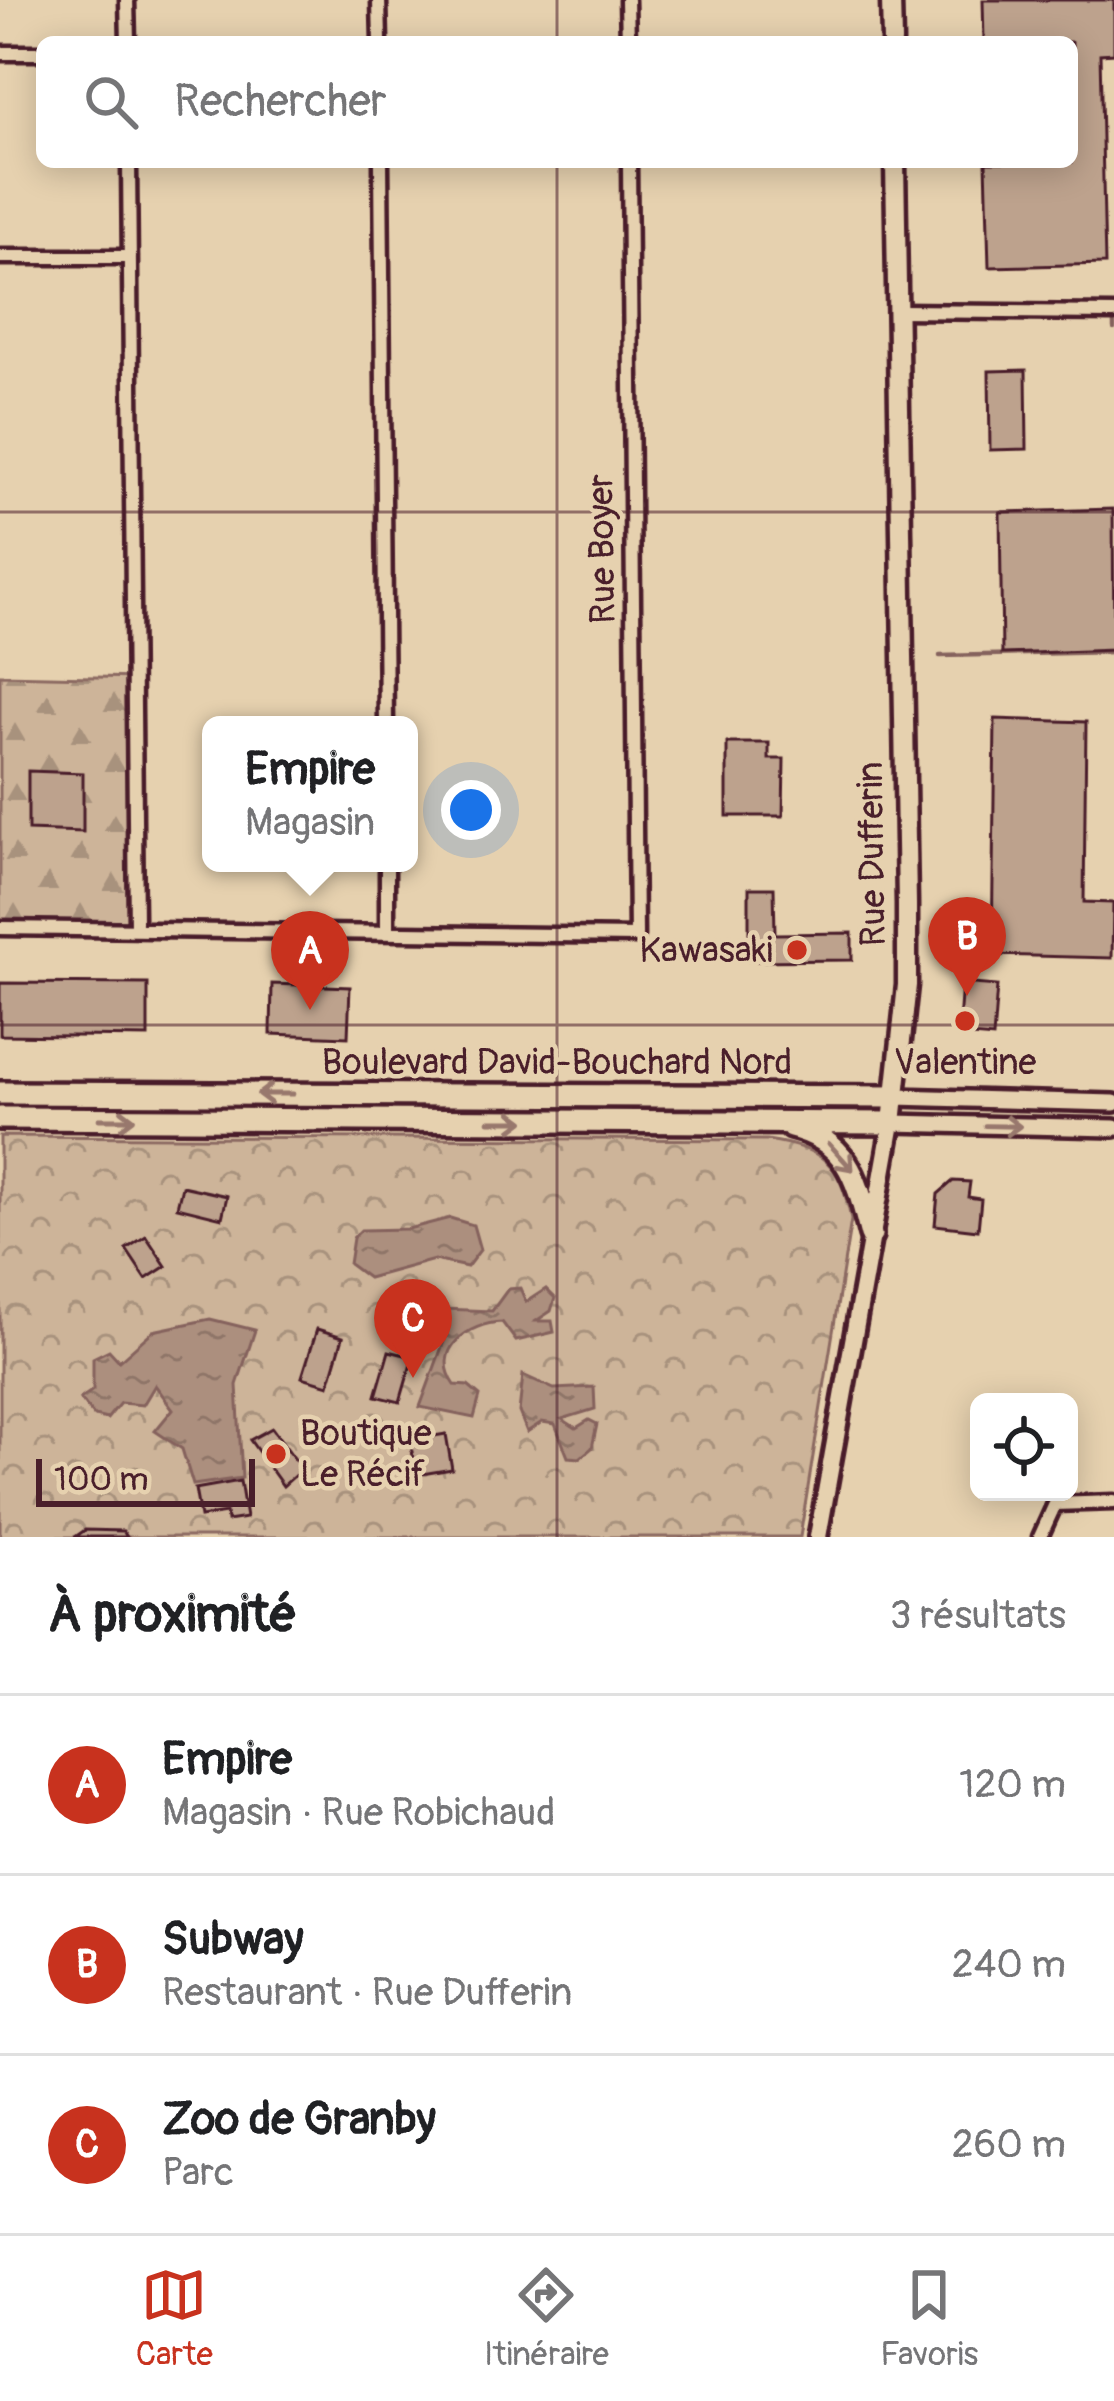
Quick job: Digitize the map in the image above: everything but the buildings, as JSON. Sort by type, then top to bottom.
[{"type":"highway","name":"Boulevard David-Bouchard Nord","points":[[0,1093],[896,1097]]},
{"type":"highway","name":"Boulevard David-Bouchard Nord","points":[[0,1118],[892,1123]]},
{"type":"highway","points":[[767,1122],[807,1131],[838,1148],[854,1168],[871,1234]]},
{"type":"main road","points":[[891,0],[892,36]]},
{"type":"main road","name":"Rue Dufferin","points":[[818,1537],[896,1097],[907,942],[895,168]]},
{"type":"street","points":[[127,0],[128,36]]},
{"type":"street","points":[[379,0],[380,36]]},
{"type":"street","points":[[627,0],[628,36]]},
{"type":"street","points":[[0,53],[36,53]]},
{"type":"street","points":[[129,168],[136,929]]},
{"type":"street","points":[[381,168],[386,716]]},
{"type":"street","name":"Rue Boyer","points":[[388,933],[636,936],[629,168]]},
{"type":"street","points":[[0,257],[130,256]]},
{"type":"street","points":[[898,311],[1114,313]]},
{"type":"street","points":[[0,928],[388,933],[387,872]]},
{"type":"street","name":"Boulevard David-Bouchard Nord","points":[[896,1097],[1114,1103]]},
{"type":"street","name":"Boulevard David-Bouchard Nord","points":[[892,1123],[1114,1128]]},
{"type":"street","points":[[1040,1537],[1055,1504],[1114,1502]]},
{"type":"green space","points":[[0,675],[141,678],[145,924],[0,920]]},
{"type":"green space","points":[[0,1136],[767,1140],[816,1154],[835,1172],[851,1220],[800,1537],[0,1537]]},
{"type":"water","points":[[450,1218],[473,1225],[480,1250],[467,1267],[434,1260],[368,1278],[349,1264],[353,1238],[361,1230],[408,1229]]},
{"type":"water","points":[[520,1288],[526,1302],[546,1289],[555,1298],[551,1311],[536,1321],[552,1321],[554,1332],[516,1341],[502,1322],[466,1333],[450,1350],[448,1372],[455,1385],[468,1386],[480,1396],[474,1418],[420,1407],[446,1336],[445,1309],[492,1311],[508,1289]]},
{"type":"water","points":[[210,1319],[255,1330],[237,1385],[242,1478],[193,1485],[182,1449],[155,1431],[173,1409],[155,1385],[143,1405],[120,1403],[107,1419],[94,1416],[80,1399],[93,1390],[93,1358],[109,1350],[119,1361],[153,1331]]},
{"type":"water","points":[[523,1375],[554,1389],[594,1387],[595,1409],[562,1419],[576,1428],[589,1420],[597,1424],[592,1448],[580,1458],[568,1457],[555,1424],[542,1422],[527,1432],[519,1412]]},
{"type":"waterway","points":[[1114,322],[1114,329]]},
{"type":"waterway","points":[[940,656],[1114,652]]},
{"type":"place","name":"Kawasaki","points":[[797,950]]},
{"type":"place","name":"Subway","points":[[967,996]]},
{"type":"place","name":"Empire","points":[[310,1010]]},
{"type":"place","name":"Valentine","points":[[965,1021]]},
{"type":"place","name":"Zoo de Granby","points":[[413,1378]]},
{"type":"place","name":"Boutique Le Récif","points":[[276,1454]]}]
